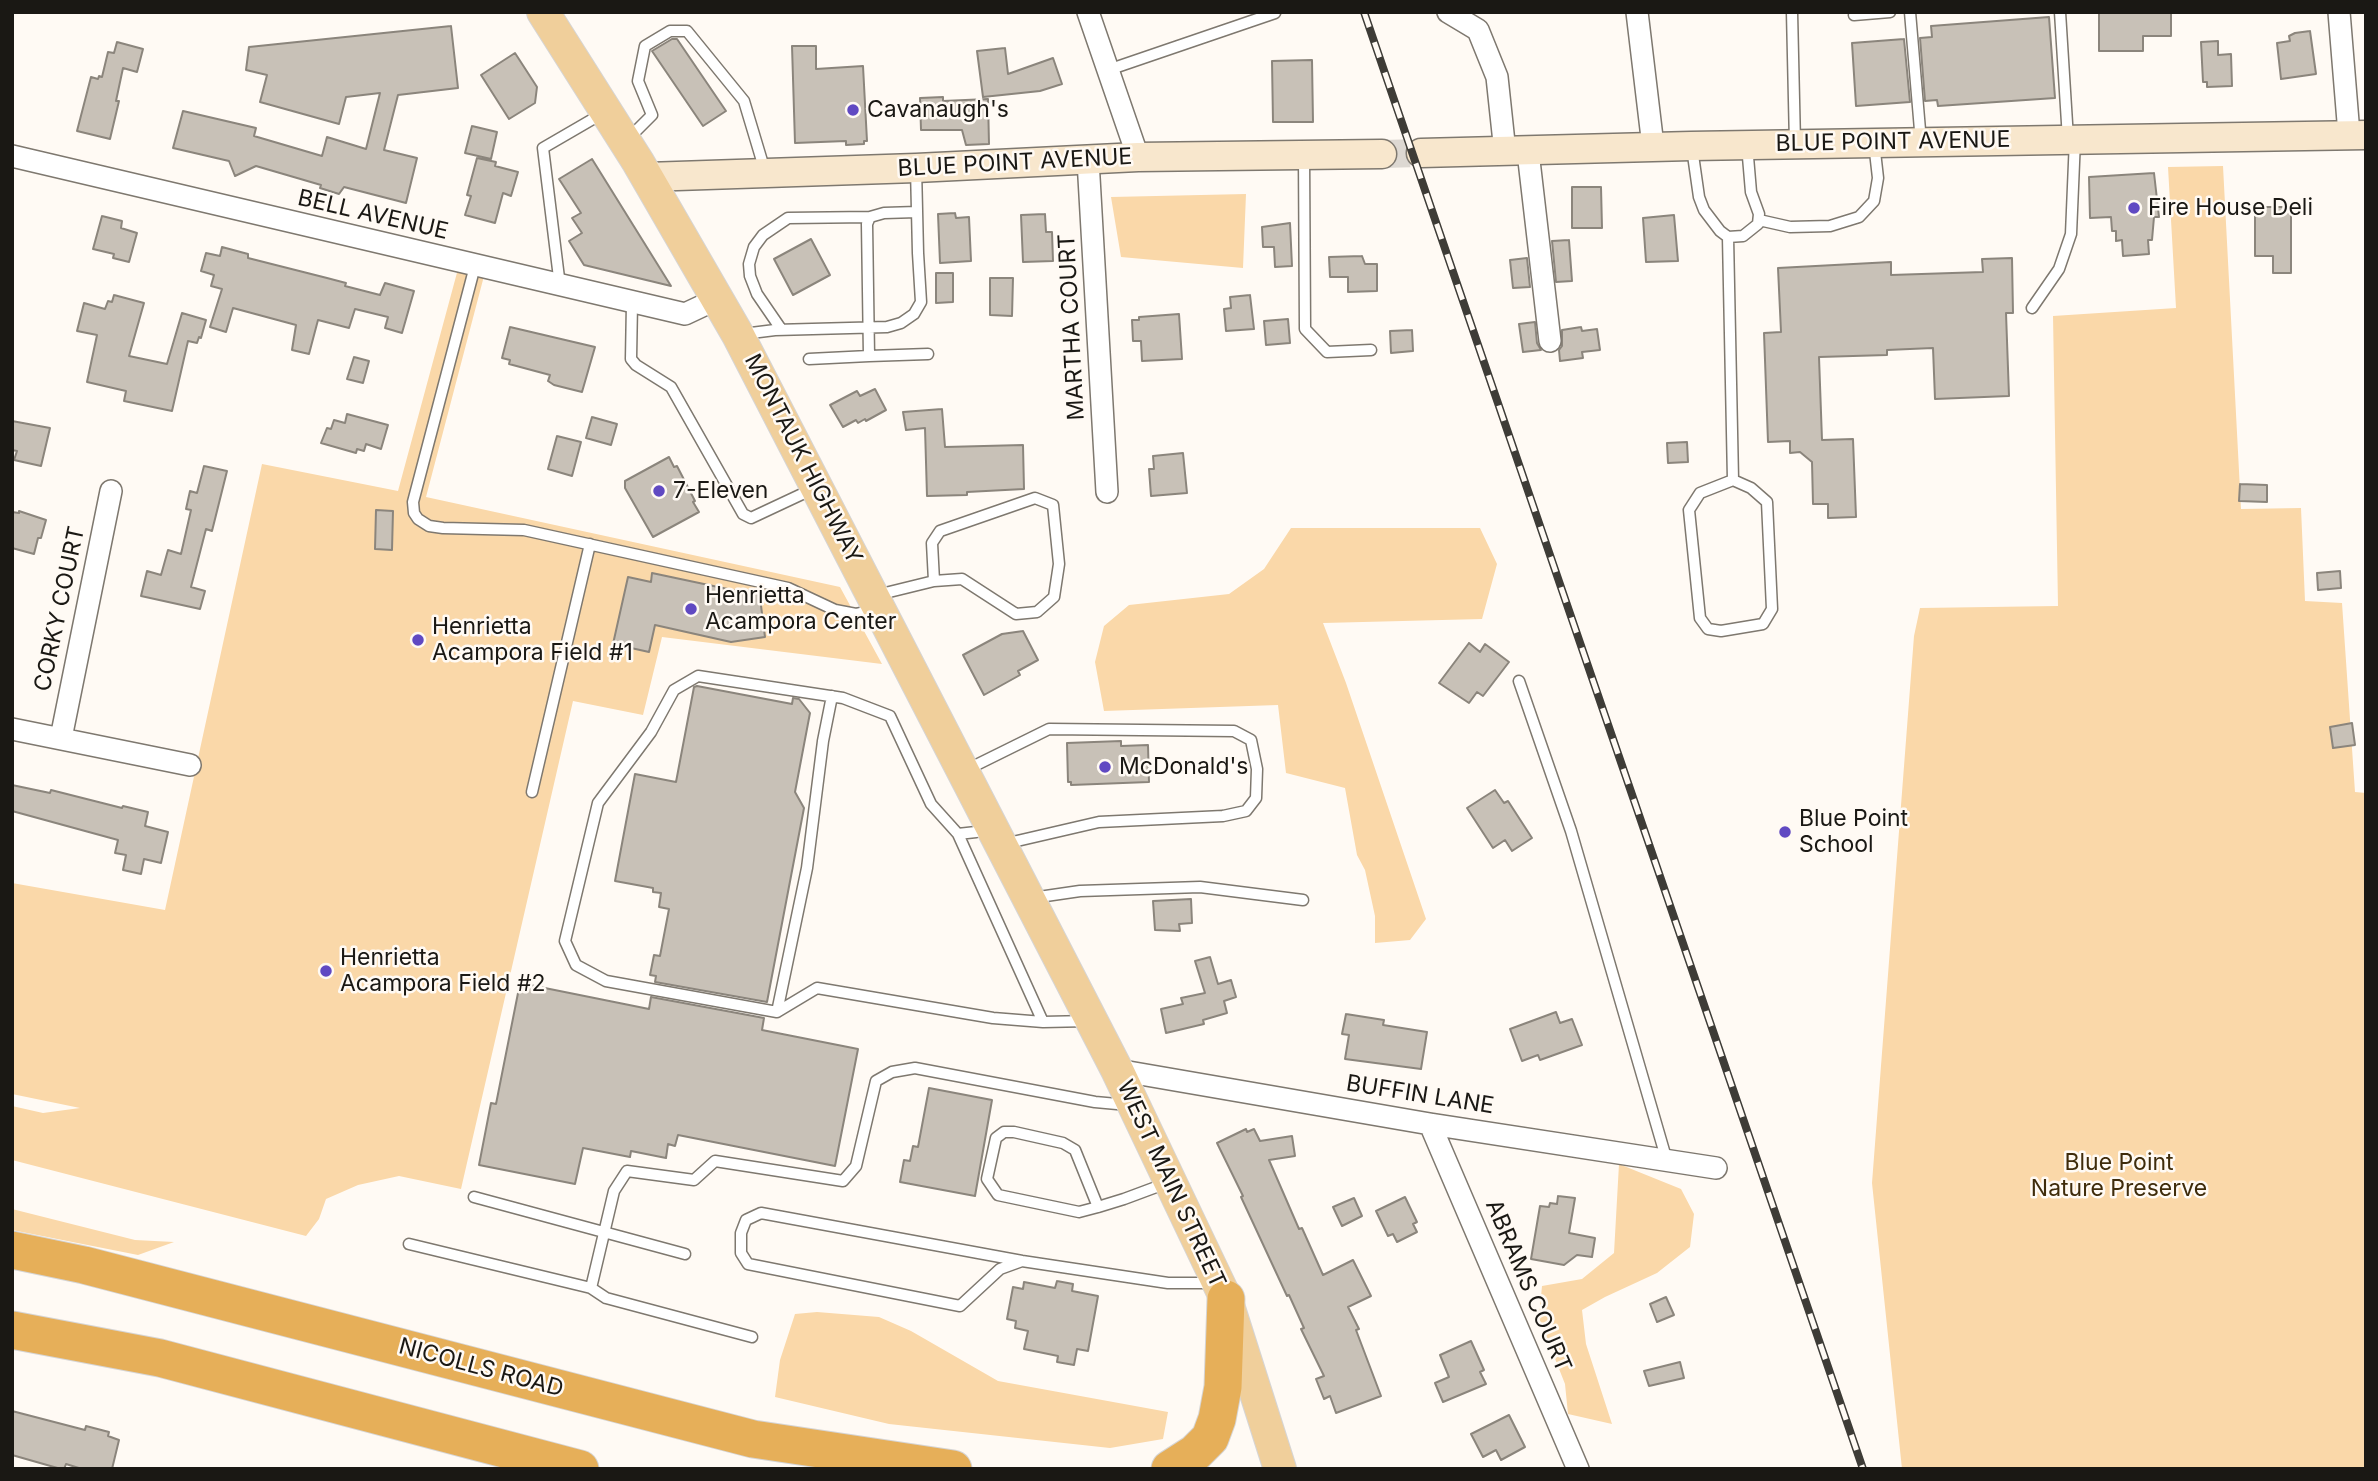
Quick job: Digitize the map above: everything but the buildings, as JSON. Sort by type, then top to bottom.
[{"type":"highway","name":"NICOLLS ROAD","points":[[12,1250],[84,1265],[753,1440],[953,1469]]},
{"type":"highway","points":[[1170,1469],[1195,1453],[1210,1438],[1217,1419],[1223,1387],[1222,1291]]},
{"type":"highway","points":[[12,1330],[160,1358],[580,1469]]},
{"type":"main road","name":"MONTAUK HIGHWAY","points":[[543,12],[719,298],[1116,1070]]},
{"type":"main road","name":"WEST MAIN STREET","points":[[1116,1070],[1222,1291]]},
{"type":"main road","points":[[1222,1291],[1280,1469]]},
{"type":"street","points":[[1088,12],[1138,157]]},
{"type":"street","points":[[1448,12],[1478,30],[1497,77],[1516,152],[1550,341]]},
{"type":"street","points":[[1637,12],[1653,146]]},
{"type":"street","points":[[2339,12],[2357,135]]},
{"type":"street","name":"BLUE POINT AVENUE","points":[[1421,153],[1653,146],[2357,135]]},
{"type":"street","name":"BLUE POINT AVENUE","points":[[647,177],[1138,157],[1382,155]]},
{"type":"street","name":"BELL AVENUE","points":[[12,156],[685,314],[719,298]]},
{"type":"street","name":"MARTHA COURT","points":[[1088,160],[1107,492]]},
{"type":"street","name":"CORKY COURT","points":[[61,738],[111,491]]},
{"type":"street","points":[[12,729],[190,765]]},
{"type":"street","name":"BUFFIN LANE","points":[[1116,1070],[1430,1124],[1716,1168]]},
{"type":"street","name":"ABRAMS COURT","points":[[1430,1124],[1578,1469]]},
{"type":"lane","points":[[1792,12],[1795,144]]},
{"type":"lane","points":[[1853,15],[1890,12]]},
{"type":"lane","points":[[1910,12],[1921,142]]},
{"type":"lane","points":[[2032,308],[2059,269],[2071,234],[2072,139],[2060,12]]},
{"type":"lane","points":[[1108,70],[1275,13]]},
{"type":"lane","points":[[625,142],[652,115],[638,81],[645,46],[670,31],[687,31],[744,101],[766,173]]},
{"type":"lane","points":[[560,286],[543,148],[606,111]]},
{"type":"lane","points":[[1759,220],[1790,227],[1830,226],[1859,218],[1874,201],[1878,178],[1874,143]]},
{"type":"lane","points":[[1691,146],[1699,197],[1712,221],[1728,237],[1743,236],[1758,224],[1759,220],[1751,192],[1747,145]]},
{"type":"lane","points":[[1304,156],[1305,329],[1326,352],[1371,351]]},
{"type":"lane","points":[[738,335],[781,330],[869,327],[901,323],[914,314],[921,302],[916,168]]},
{"type":"lane","points":[[781,330],[757,294],[750,276],[749,264],[754,247],[763,235],[788,218],[870,217],[884,213],[917,212]]},
{"type":"lane","points":[[869,356],[867,224],[870,217]]},
{"type":"lane","points":[[1728,237],[1733,480]]},
{"type":"lane","points":[[475,266],[413,502],[414,513],[429,527],[524,530],[788,589],[835,610],[856,614],[877,602],[934,581],[962,579],[1016,614],[1037,612],[1054,597],[1059,564],[1053,505],[1035,498],[940,531],[932,543],[934,581]]},
{"type":"lane","points":[[632,303],[631,359],[671,387],[743,514],[751,518],[818,487]]},
{"type":"lane","points":[[809,359],[928,354]]},
{"type":"lane","points":[[1733,480],[1751,488],[1767,502],[1772,609],[1763,624],[1721,631],[1708,629],[1700,618],[1689,510],[1700,493],[1733,480]]},
{"type":"lane","points":[[532,792],[590,544]]},
{"type":"lane","points":[[1043,1022],[958,834],[931,804],[890,716],[843,698],[698,676],[674,690],[651,732],[598,803],[565,941],[576,965],[606,981],[777,1012],[817,988],[993,1018],[1043,1022],[1092,1021]]},
{"type":"lane","points":[[1519,681],[1571,831],[1667,1161]]},
{"type":"lane","points":[[777,1012],[807,868],[823,741],[832,696]]},
{"type":"lane","points":[[958,834],[976,832],[997,836],[1099,822],[1223,816],[1246,811],[1256,798],[1257,769],[1251,740],[1234,731],[1049,729],[964,771]]},
{"type":"lane","points":[[1029,898],[1080,891],[1200,887],[1303,900]]},
{"type":"lane","points":[[590,1287],[614,1191],[627,1171],[694,1180],[715,1161],[843,1181],[856,1166],[876,1082],[892,1072],[915,1068],[1095,1102],[1134,1106]]},
{"type":"lane","points":[[1098,1207],[1075,1150],[1063,1143],[1014,1132],[1004,1132],[996,1138],[987,1180],[998,1195],[1079,1212],[1098,1207],[1170,1182]]},
{"type":"lane","points":[[474,1197],[685,1254]]},
{"type":"lane","points":[[1021,1261],[1000,1269],[960,1306],[748,1264],[741,1253],[741,1234],[746,1220],[761,1213],[1021,1261],[1222,1291]]},
{"type":"lane","points":[[409,1244],[590,1287],[606,1298],[752,1337]]},
{"type":"green space","name":"Blue Point Nature Preserve","points":[[2223,166],[2241,509],[2301,508],[2305,601],[2342,603],[2355,792],[2366,793],[2366,1469],[1902,1469],[1872,1183],[1914,636],[1920,608],[2058,606],[2053,316],[2176,308],[2168,167]]},
{"type":"green space","points":[[1246,194],[1243,268],[1121,257],[1111,197]]},
{"type":"green space","points":[[458,269],[484,276],[426,497],[840,587],[882,664],[662,637],[643,715],[573,701],[461,1189],[399,1176],[358,1185],[326,1199],[319,1219],[306,1236],[12,1160],[12,1106],[43,1113],[80,1108],[12,1094],[12,883],[165,910],[262,464],[398,491]]},
{"type":"green space","points":[[1291,528],[1480,528],[1497,564],[1482,619],[1323,623],[1426,919],[1410,940],[1375,943],[1375,916],[1365,870],[1357,855],[1345,788],[1286,773],[1278,705],[1104,711],[1095,662],[1104,626],[1129,605],[1229,594],[1264,569]]},
{"type":"green space","points":[[1619,1164],[1681,1189],[1694,1214],[1690,1247],[1657,1273],[1582,1310],[1586,1344],[1612,1424],[1568,1414],[1565,1384],[1539,1318],[1542,1286],[1582,1279],[1614,1253]]},
{"type":"green space","points":[[12,1209],[135,1240],[174,1242],[138,1255],[12,1230]]},
{"type":"green space","points":[[817,1312],[879,1317],[911,1331],[998,1381],[1168,1412],[1163,1439],[1110,1448],[889,1424],[775,1397],[780,1360],[795,1314]]},
{"type":"tunnel","points":[[1382,154],[1421,153]]},
{"type":"railway","points":[[1364,12],[1863,1469]]},
{"type":"place","name":"Cavanaugh's","points":[[853,110]]},
{"type":"place","name":"Fire House Deli","points":[[2134,208]]},
{"type":"place","name":"7-Eleven","points":[[659,491]]},
{"type":"place","name":"Henrietta Acampora Center","points":[[691,609]]},
{"type":"place","name":"Henrietta Acampora Field #1","points":[[418,640]]},
{"type":"place","name":"McDonald's","points":[[1105,767]]},
{"type":"place","name":"Blue Point School","points":[[1785,832]]},
{"type":"place","name":"Henrietta Acampora Field #2","points":[[326,971]]}]
